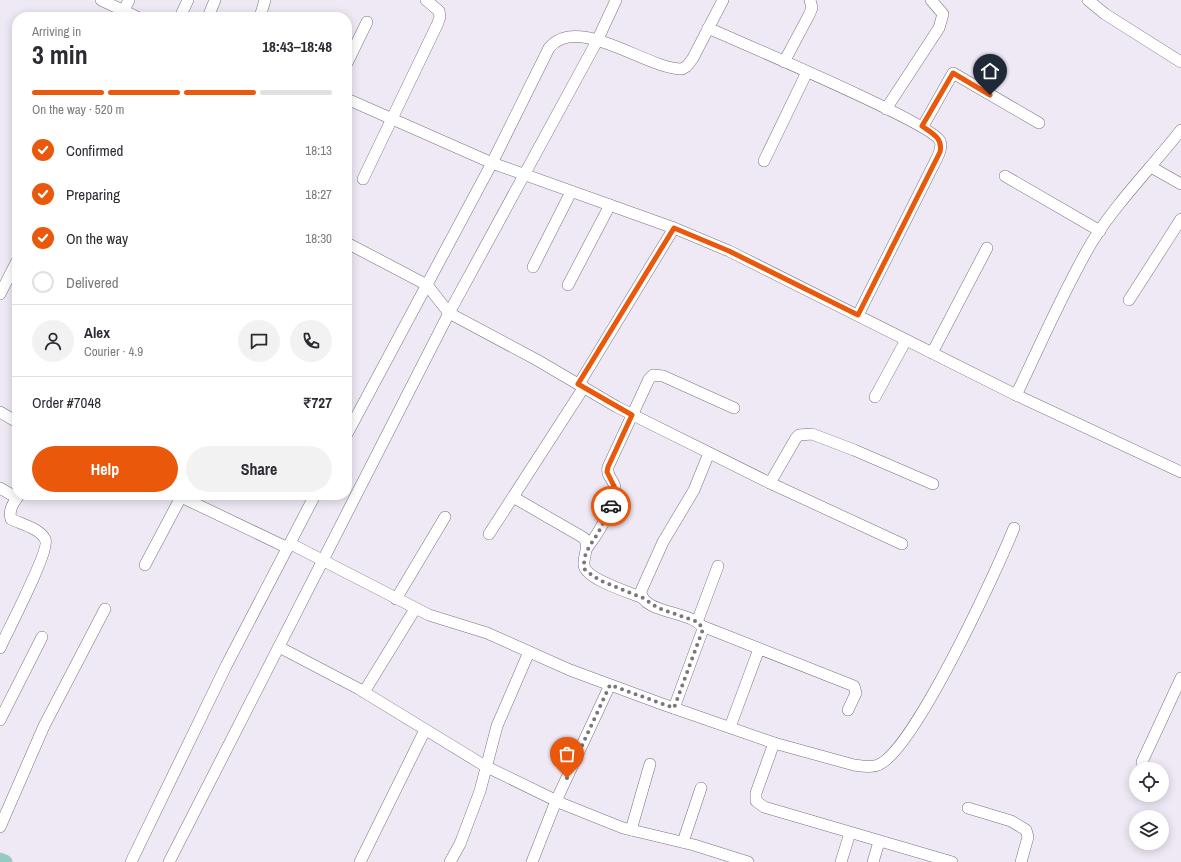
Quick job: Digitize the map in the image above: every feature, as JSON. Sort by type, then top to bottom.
[{"type":"main road","points":[[0,860],[5,862]]},
{"type":"street","points":[[101,0],[128,12]]},
{"type":"street","points":[[124,10],[129,0]]},
{"type":"street","points":[[182,12],[188,0]]},
{"type":"street","points":[[210,12],[215,0]]},
{"type":"street","points":[[261,12],[265,0]]},
{"type":"street","points":[[363,180],[391,119],[429,44],[440,17],[439,11],[426,0]]},
{"type":"street","points":[[169,862],[449,313],[597,41],[616,0]]},
{"type":"street","points":[[352,425],[492,163],[549,48],[555,42],[570,36],[597,41],[667,67],[682,70],[693,58],[723,0]]},
{"type":"street","points":[[784,62],[809,16],[812,8],[810,0]]},
{"type":"street","points":[[886,109],[931,42],[940,24],[943,14],[931,0]]},
{"type":"street","points":[[1088,0],[1105,14],[1181,62]]},
{"type":"street","points":[[352,53],[367,22]]},
{"type":"street","points":[[708,28],[807,72],[922,126],[940,140],[940,152],[858,315]]},
{"type":"street","points":[[764,161],[807,72]]},
{"type":"street","points":[[922,126],[953,73],[1039,123]]},
{"type":"street","points":[[352,101],[492,163],[674,228],[729,251],[1016,395],[1181,472]]},
{"type":"street","points":[[1016,395],[1064,295],[1100,231],[1181,130]]},
{"type":"street","points":[[1151,167],[1181,184]]},
{"type":"street","points":[[1005,176],[1100,231]]},
{"type":"street","points":[[533,267],[571,192]]},
{"type":"street","points":[[568,285],[610,205]]},
{"type":"street","points":[[1129,300],[1181,219]]},
{"type":"street","points":[[489,534],[581,386],[674,228]]},
{"type":"street","points":[[352,246],[427,285],[449,313],[632,415],[770,483],[902,544]]},
{"type":"street","points":[[932,353],[987,248]]},
{"type":"street","points":[[0,294],[12,271]]},
{"type":"street","points":[[875,397],[906,340]]},
{"type":"street","points":[[587,548],[600,530],[611,505],[615,488],[607,472],[608,467],[649,380],[653,375],[658,374],[734,408]]},
{"type":"street","points":[[0,412],[12,419]]},
{"type":"street","points":[[770,483],[796,438],[805,433],[831,441],[933,484]]},
{"type":"street","points":[[643,598],[641,595],[643,585],[651,565],[688,502],[709,453]]},
{"type":"street","points":[[0,488],[12,493]]},
{"type":"street","points":[[513,497],[584,538],[587,543],[584,564],[585,570],[589,574],[613,586],[643,598],[658,608],[854,686],[856,693],[848,710]]},
{"type":"street","points":[[0,648],[38,568],[46,547],[46,540],[42,534],[11,518],[11,508],[16,500]]},
{"type":"street","points":[[145,565],[177,500]]},
{"type":"street","points":[[194,500],[323,561],[415,609],[444,620],[487,633],[570,670],[610,685],[774,743],[854,765],[867,767],[879,765],[890,756],[914,725],[986,592],[1014,528]]},
{"type":"street","points":[[131,862],[226,666],[290,546],[313,500]]},
{"type":"street","points":[[396,599],[445,516]]},
{"type":"street","points":[[674,708],[702,633],[700,624],[718,566]]},
{"type":"street","points":[[0,827],[44,726],[105,609]]},
{"type":"street","points":[[364,692],[415,609]]},
{"type":"street","points":[[0,720],[42,637]]},
{"type":"street","points":[[279,647],[364,692],[485,766],[556,801],[588,815],[631,830],[683,842],[748,862]]},
{"type":"street","points":[[730,727],[759,649]]},
{"type":"street","points":[[450,862],[480,791],[485,766],[500,719],[530,652]]},
{"type":"street","points":[[1142,762],[1181,678]]},
{"type":"street","points":[[532,862],[556,801],[610,685]]},
{"type":"street","points":[[360,862],[424,730]]},
{"type":"street","points":[[774,743],[757,788],[756,801],[764,807],[879,842],[952,862]]},
{"type":"street","points":[[631,830],[650,764]]},
{"type":"street","points":[[683,842],[701,788]]},
{"type":"street","points":[[968,808],[1011,821],[1026,830],[1028,838],[1021,862]]},
{"type":"street","points":[[841,862],[850,833]]},
{"type":"street","points":[[873,862],[879,842]]},
{"type":"way so far","points":[[567,778],[610,685],[674,708],[703,629],[700,623],[658,608],[645,601],[643,598],[599,580],[585,570],[584,564],[587,548],[596,537],[611,506]]},
{"type":"route","points":[[611,506],[615,488],[607,472],[608,467],[632,415],[578,384],[674,228],[729,251],[858,315],[940,152],[940,140],[922,126],[953,73],[990,95]]}]
